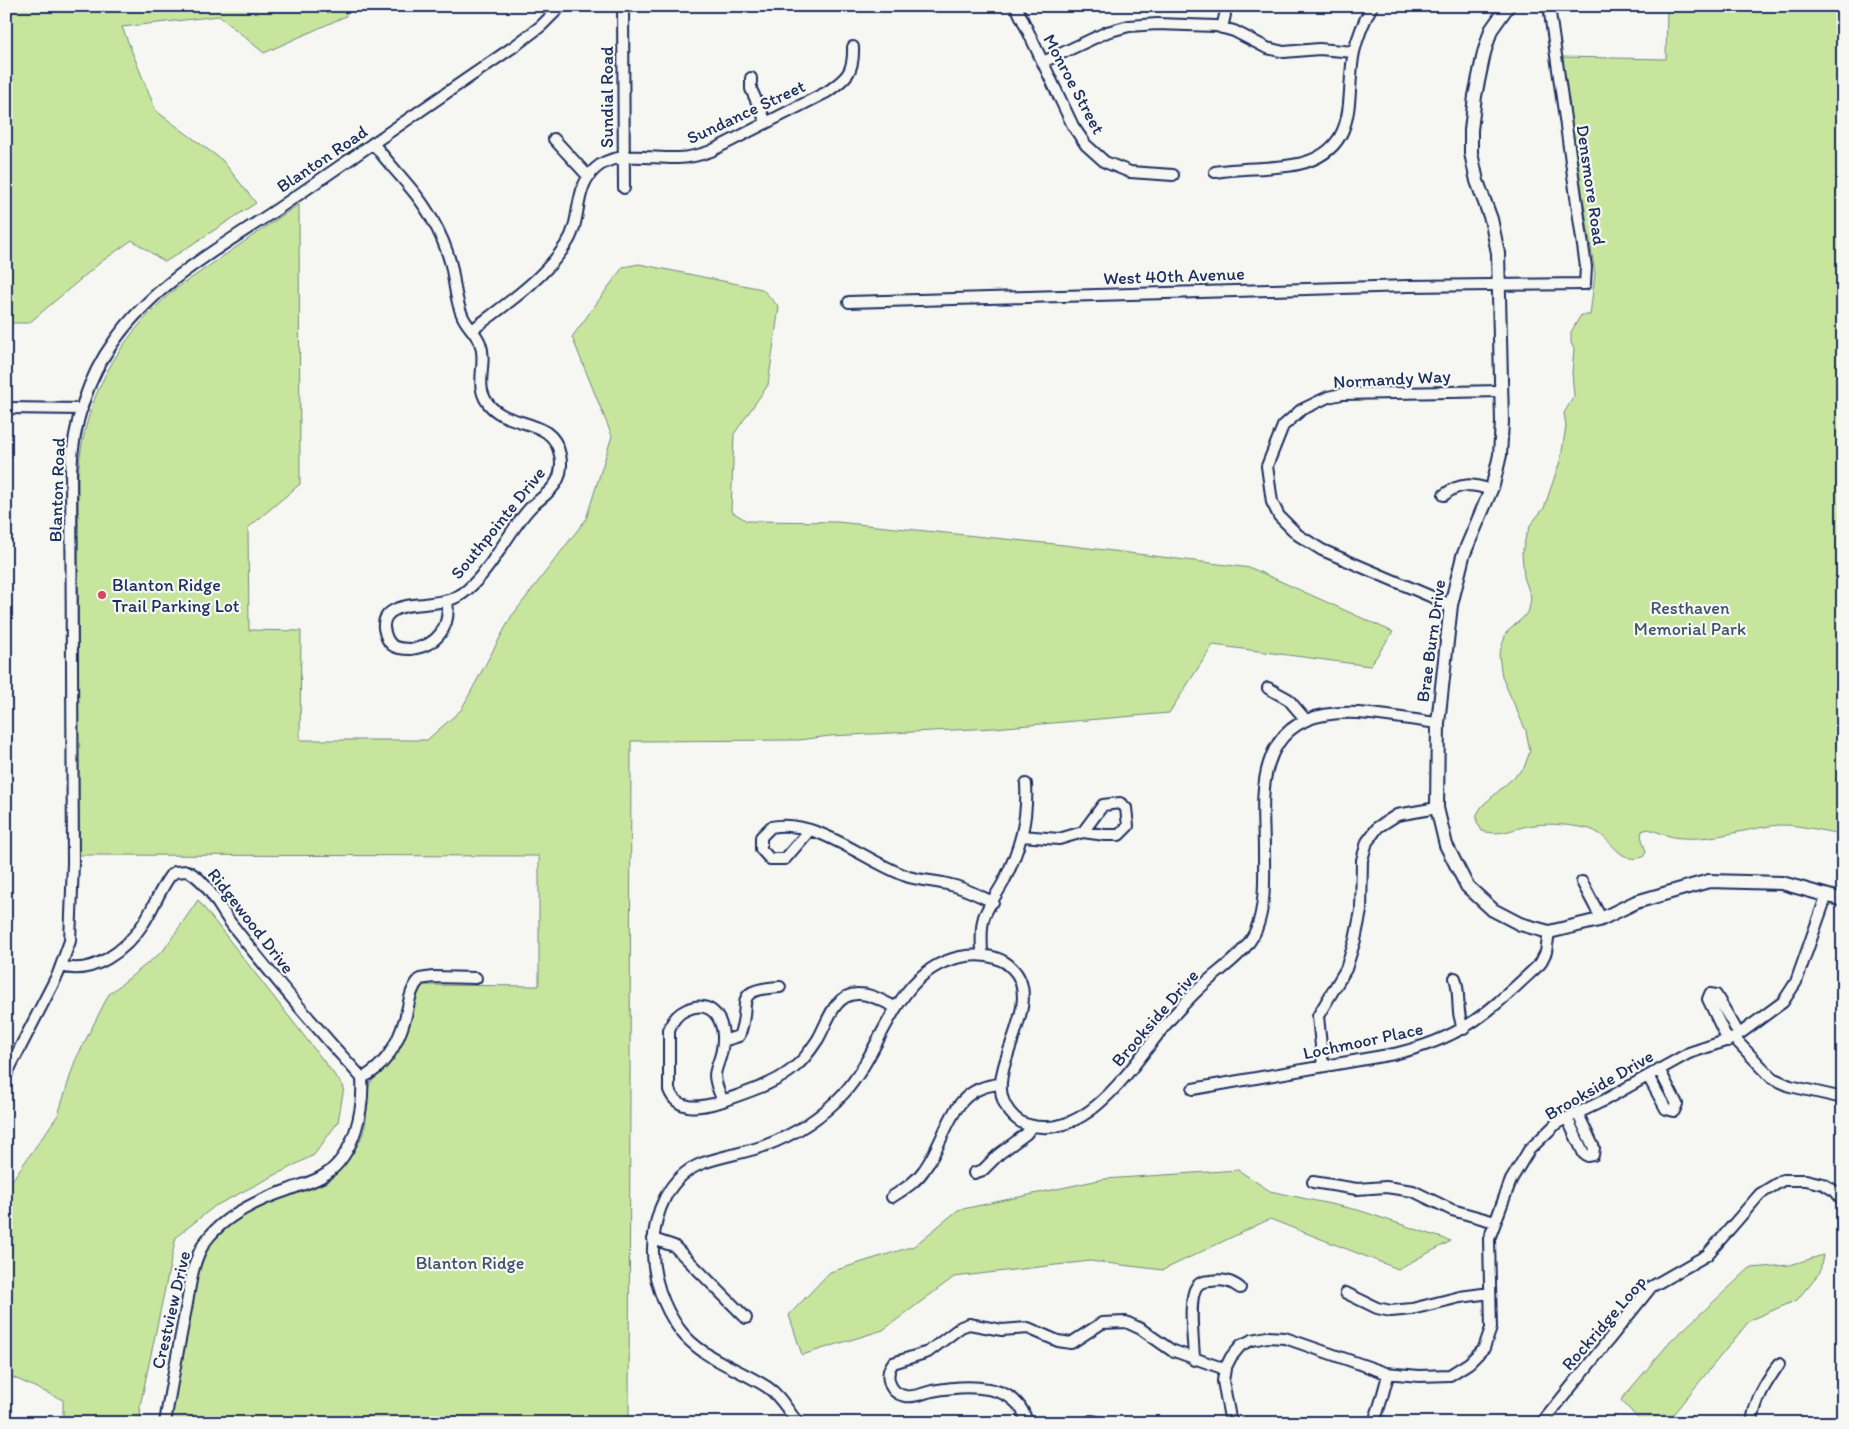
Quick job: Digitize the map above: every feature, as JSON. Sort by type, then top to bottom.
[{"type":"street","name":"Blanton Road","points":[[6,1075],[61,966],[70,941],[72,917],[71,471],[74,436],[95,374],[114,341],[155,295],[218,246],[516,45],[541,26],[561,6]]},
{"type":"street","name":"Sundial Road","points":[[623,6],[624,188]]},
{"type":"street","name":"Monroe Street","points":[[1016,6],[1073,126],[1086,144],[1105,162],[1130,172],[1173,175]]},
{"type":"street","points":[[1215,172],[1242,168],[1292,166],[1322,154],[1342,133],[1349,116],[1354,52],[1362,24],[1372,6]]},
{"type":"street","name":"Densmore Road","points":[[1499,284],[1585,284],[1586,268],[1549,6]]},
{"type":"street","name":"Brae Burn Drive","points":[[1504,8],[1491,30],[1484,53],[1475,96],[1471,130],[1472,153],[1477,181],[1495,235],[1499,284],[1502,391],[1500,455],[1491,490],[1463,556],[1451,605],[1438,723],[1437,808],[1446,845],[1467,886],[1493,910],[1520,924],[1549,932]]},
{"type":"street","points":[[1222,28],[1225,14]]},
{"type":"street","points":[[1042,62],[1107,32],[1129,26],[1190,24],[1234,31],[1267,48],[1284,52],[1319,49],[1354,52]]},
{"type":"street","name":"Sundance Street","points":[[588,176],[601,164],[624,157],[679,158],[696,156],[766,122],[827,92],[837,85],[853,66],[853,47]]},
{"type":"street","points":[[751,78],[751,90],[766,122]]},
{"type":"street","points":[[472,330],[534,280],[568,243],[576,220],[581,189],[588,176],[554,139]]},
{"type":"street","name":"Southpointe Drive","points":[[373,143],[432,218],[451,264],[463,318],[472,330],[483,353],[481,382],[486,401],[501,415],[544,429],[557,445],[561,467],[557,482],[531,508],[479,578],[466,592],[447,601],[396,609],[387,616],[384,623],[388,640],[393,646],[401,649],[422,647],[433,642],[443,632],[447,622],[447,601]]},
{"type":"street","name":"West 40th Avenue","points":[[849,302],[1499,284]]},
{"type":"street","name":"Normandy Way","points":[[1451,605],[1322,550],[1298,536],[1279,516],[1272,502],[1267,466],[1283,426],[1301,410],[1328,397],[1366,393],[1502,391]]},
{"type":"street","points":[[6,408],[82,409]]},
{"type":"street","points":[[1444,496],[1454,488],[1466,485],[1474,485],[1491,490]]},
{"type":"street","points":[[1268,688],[1288,698],[1306,720]]},
{"type":"street","name":"Brookside Drive","points":[[1032,1126],[1047,1128],[1068,1124],[1102,1102],[1163,1028],[1199,989],[1241,951],[1253,936],[1260,918],[1264,896],[1264,798],[1269,762],[1284,736],[1306,720],[1334,712],[1438,723]]},
{"type":"street","points":[[982,955],[982,929],[985,915],[993,902],[1022,836],[1027,810],[1026,784]]},
{"type":"street","points":[[1022,836],[1059,838],[1083,832],[1105,836],[1119,835],[1128,826],[1129,817],[1126,808],[1120,803],[1103,805],[1083,832]]},
{"type":"street","points":[[1323,1066],[1318,1016],[1346,969],[1355,940],[1361,911],[1362,860],[1367,842],[1378,827],[1397,815],[1437,808]]},
{"type":"street","points":[[809,831],[785,860],[770,859],[761,849],[761,837],[772,827],[791,827],[809,831],[840,843],[908,876],[951,885],[993,902]]},
{"type":"street","name":"Ridgewood Drive","points":[[61,966],[73,970],[88,968],[114,954],[142,926],[170,876],[175,872],[188,871],[200,880],[229,922],[279,984],[362,1078]]},
{"type":"street","points":[[1549,932],[1601,918],[1636,902],[1709,881],[1782,883],[1826,897],[1843,900]]},
{"type":"street","points":[[1582,882],[1601,918]]},
{"type":"street","name":"Brookside Drive","points":[[1231,1423],[1223,1381],[1231,1356],[1241,1345],[1267,1337],[1285,1338],[1334,1354],[1354,1364],[1389,1373],[1419,1376],[1450,1375],[1469,1363],[1484,1348],[1491,1328],[1489,1239],[1511,1180],[1529,1150],[1557,1123],[1603,1101],[1689,1054],[1734,1038],[1783,1002],[1796,982],[1826,897]]},
{"type":"street","name":"Lochmoor Place","points":[[1193,1089],[1420,1048],[1464,1029],[1488,1012],[1540,964],[1546,952],[1549,932]]},
{"type":"street","points":[[798,1423],[771,1390],[727,1367],[682,1332],[668,1311],[656,1281],[653,1239],[656,1217],[675,1182],[686,1172],[702,1163],[748,1152],[784,1138],[817,1118],[838,1100],[864,1068],[895,1007],[909,988],[931,969],[958,957],[991,956],[1005,962],[1014,970],[1022,984],[1020,1015],[1000,1093],[1007,1109],[1023,1125],[1032,1126]]},
{"type":"street","points":[[362,1078],[376,1069],[394,1046],[406,1019],[413,989],[420,979],[433,976],[476,978]]},
{"type":"street","points":[[1455,978],[1458,987],[1460,1023],[1464,1029]]},
{"type":"street","points":[[723,1041],[739,1036],[744,1002],[750,993],[759,988],[780,987]]},
{"type":"street","points":[[722,1101],[716,1084],[715,1074],[723,1041],[718,1015],[715,1011],[697,1007],[682,1012],[672,1022],[669,1030],[669,1086],[673,1098],[681,1105],[694,1107],[722,1101],[767,1083],[797,1066],[816,1041],[833,1008],[845,997],[864,994],[895,1007]]},
{"type":"street","points":[[1734,1038],[1772,1078],[1790,1086],[1843,1098]]},
{"type":"street","points":[[1648,1076],[1666,1109],[1674,1111],[1677,1104],[1659,1069]]},
{"type":"street","name":"Crestview Drive","points":[[165,1423],[192,1276],[199,1254],[214,1232],[234,1216],[258,1201],[326,1174],[335,1166],[358,1125],[362,1104],[362,1078]]},
{"type":"street","points":[[892,1197],[915,1181],[925,1169],[964,1098],[982,1087],[1001,1084]]},
{"type":"street","points":[[1567,1118],[1584,1154],[1588,1156],[1593,1155],[1595,1150],[1577,1112]]},
{"type":"street","points":[[974,1173],[983,1170],[999,1154],[1026,1134],[1032,1126]]},
{"type":"street","name":"Rockridge Loop","points":[[1542,1423],[1651,1287],[1707,1255],[1760,1194],[1783,1180],[1806,1180],[1823,1184],[1835,1191],[1843,1201]]},
{"type":"street","points":[[1313,1182],[1357,1189],[1386,1187],[1404,1189],[1423,1195],[1452,1210],[1495,1222]]},
{"type":"street","points":[[653,1239],[674,1246],[746,1318]]},
{"type":"street","points":[[1194,1360],[1193,1299],[1197,1286],[1207,1281],[1222,1280],[1232,1282],[1240,1288]]},
{"type":"street","points":[[1346,1293],[1377,1308],[1391,1311],[1412,1309],[1460,1297],[1490,1293]]},
{"type":"street","points":[[1027,1423],[1019,1404],[1003,1393],[988,1389],[963,1389],[905,1396],[892,1388],[888,1380],[889,1371],[897,1361],[928,1352],[961,1327],[973,1324],[1002,1330],[1034,1329],[1065,1343],[1077,1340],[1102,1323],[1126,1322],[1141,1329],[1171,1350],[1194,1360],[1226,1369]]},
{"type":"street","points":[[1752,1423],[1754,1407],[1762,1388],[1779,1364]]},
{"type":"street","points":[[1373,1423],[1380,1409],[1383,1390],[1389,1373]]},
{"type":"street","points":[[1091,1421],[1103,1423]]},
{"type":"green space","points":[[6,6],[345,6],[346,16],[264,53],[219,16],[122,27],[156,111],[222,160],[256,203],[165,262],[132,240],[101,262],[29,323],[6,323]]},
{"type":"green space","name":"Resthaven Memorial Park","points":[[1667,6],[1843,6],[1843,834],[1797,826],[1779,825],[1710,837],[1685,838],[1673,837],[1648,829],[1642,831],[1641,836],[1646,852],[1643,857],[1634,859],[1620,853],[1602,835],[1585,828],[1541,824],[1490,833],[1482,831],[1477,822],[1477,814],[1482,806],[1524,768],[1530,751],[1526,731],[1502,677],[1499,655],[1506,633],[1528,613],[1531,597],[1524,577],[1522,553],[1531,524],[1544,508],[1561,458],[1566,426],[1564,413],[1574,396],[1572,373],[1574,349],[1571,343],[1571,332],[1581,315],[1590,315],[1595,274],[1561,57],[1666,59]]},
{"type":"green space","name":"Blanton Ridge","points":[[299,204],[300,484],[248,528],[249,630],[301,631],[300,740],[427,740],[461,710],[511,617],[586,519],[612,436],[572,337],[623,267],[639,264],[762,289],[779,307],[768,385],[734,434],[731,511],[747,521],[837,522],[1064,545],[1251,568],[1393,632],[1370,666],[1213,645],[1169,713],[994,728],[830,736],[799,740],[631,741],[629,1423],[170,1423],[197,1271],[204,1254],[213,1240],[238,1219],[268,1203],[326,1183],[344,1165],[362,1137],[370,1083],[384,1068],[404,1036],[419,985],[539,986],[539,856],[79,855],[78,474],[82,446],[96,395],[120,350],[154,309],[174,290]]},
{"type":"green space","points":[[198,900],[344,1087],[338,1122],[314,1155],[215,1206],[176,1237],[140,1406],[141,1423],[63,1423],[63,1400],[6,1374],[6,1189],[58,1115],[75,1061],[109,994],[163,951]]},
{"type":"green space","points":[[1238,1170],[1270,1191],[1358,1210],[1451,1241],[1398,1269],[1270,1219],[1163,1270],[1090,1261],[954,1277],[883,1330],[802,1355],[789,1315],[830,1272],[914,1246],[958,1210],[1104,1179]]},
{"type":"green space","points":[[1823,1255],[1820,1272],[1797,1300],[1750,1320],[1666,1423],[1642,1423],[1621,1400],[1670,1342],[1750,1268],[1790,1265]]},
{"type":"place","name":"Blanton Ridge Trail Parking Lot","points":[[102,595]]}]
